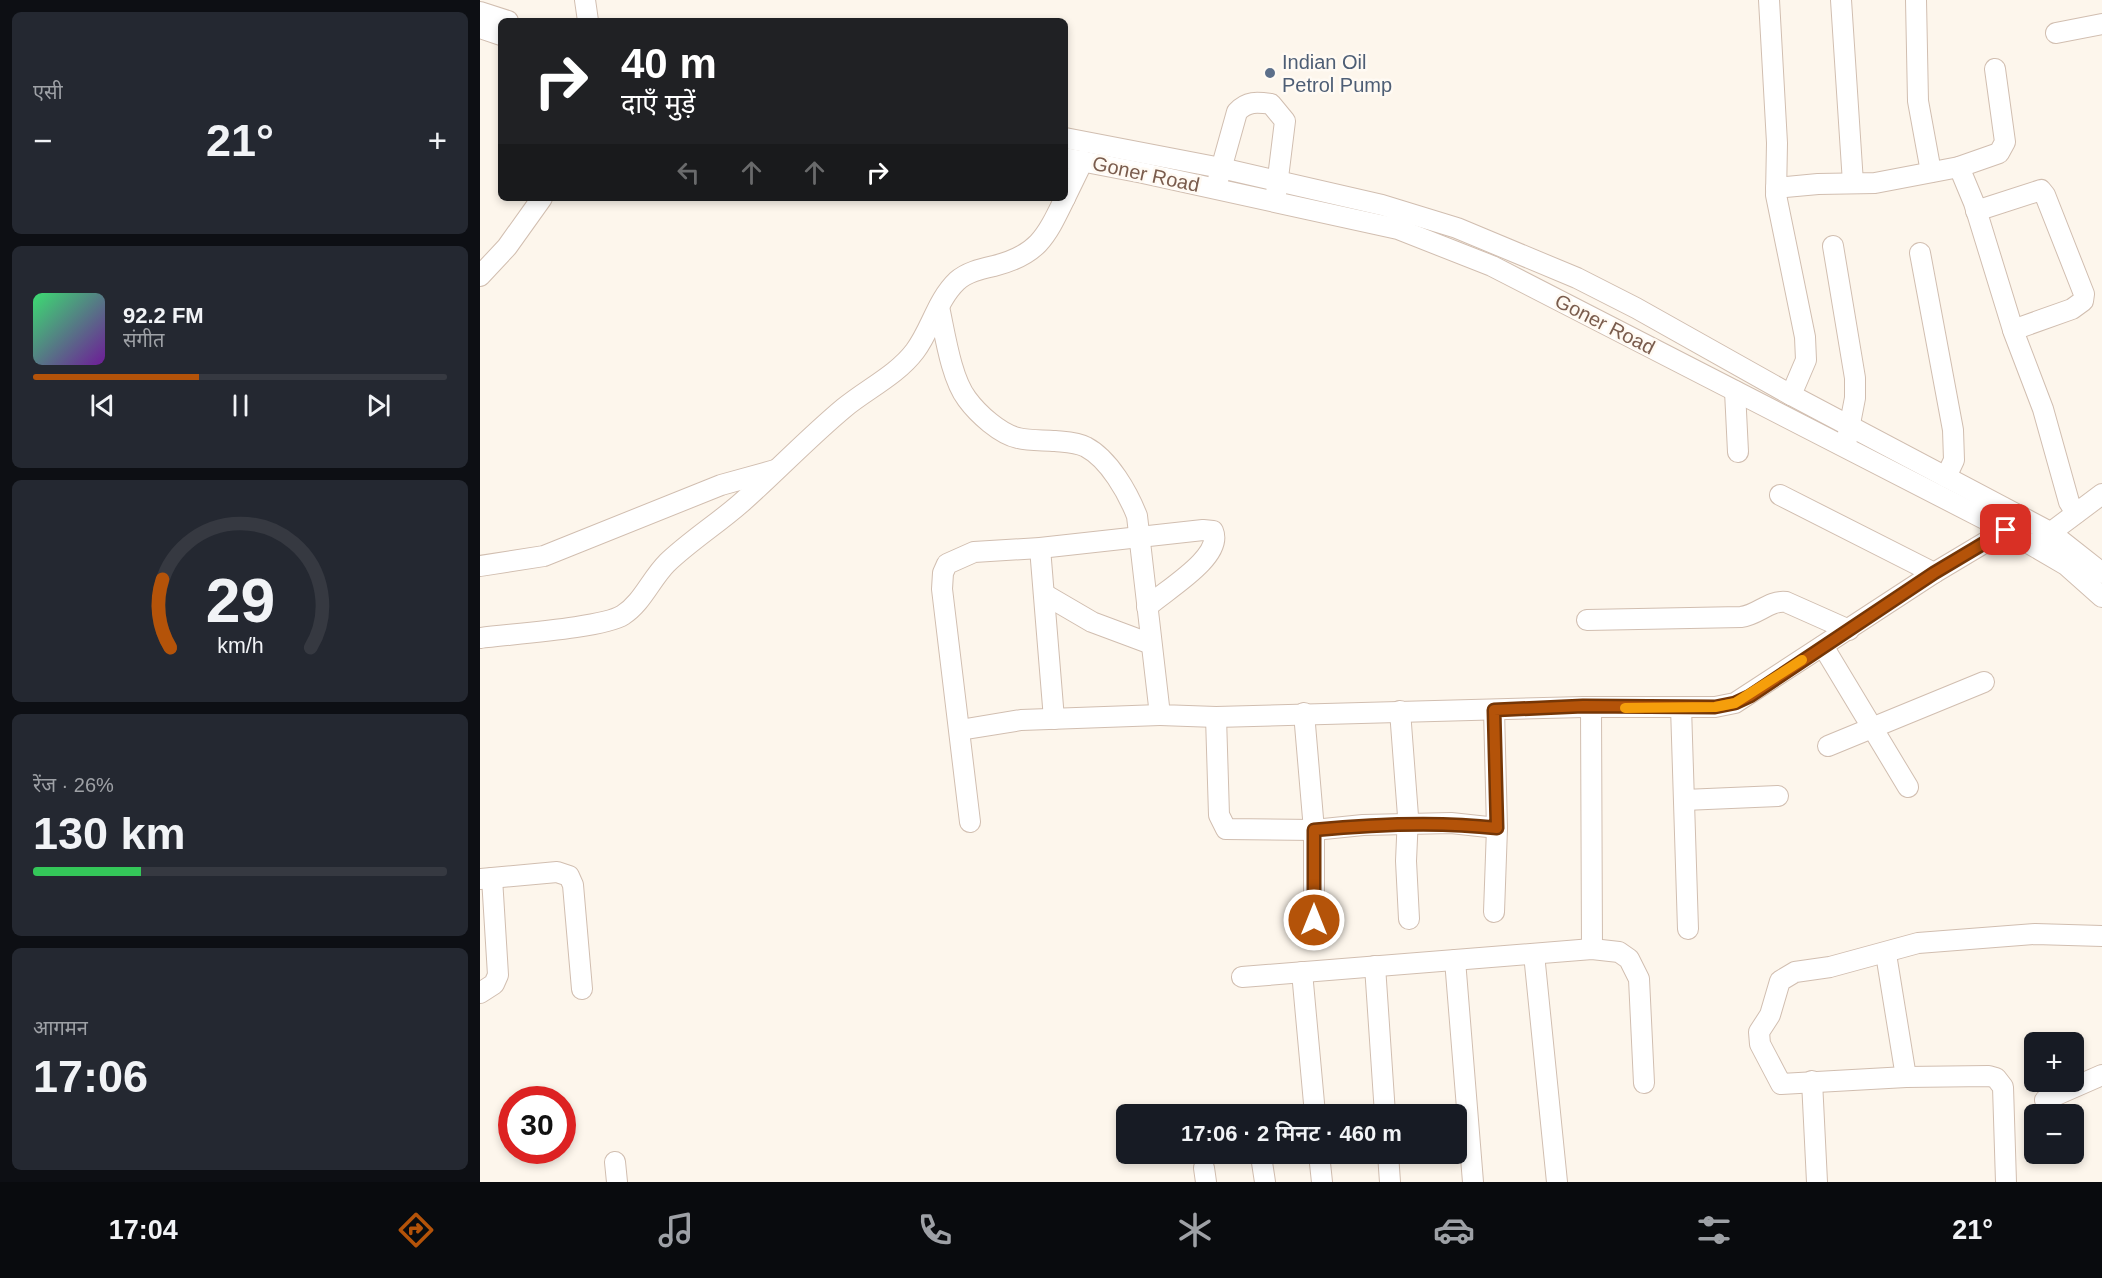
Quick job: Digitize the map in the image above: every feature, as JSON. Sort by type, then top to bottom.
[{"type":"street","points":[[585,0],[588,18]]},
{"type":"street","points":[[1769,0],[1777,143],[1776,188],[1805,337],[1806,360],[1791,395]]},
{"type":"street","points":[[1841,0],[1853,183]]},
{"type":"street","points":[[1916,0],[1918,101],[1931,172]]},
{"type":"street","points":[[480,12],[499,18]]},
{"type":"street","points":[[2056,33],[2102,24]]},
{"type":"street","points":[[480,28],[498,34]]},
{"type":"street","points":[[1776,188],[1875,183],[1959,167],[1999,153],[2005,142],[1995,69]]},
{"type":"street","points":[[1216,189],[1237,112],[1243,106],[1255,101],[1271,104],[1285,121],[1277,192]]},
{"type":"street","name":"Goner Road","points":[[1068,139],[1221,168],[1277,192],[1398,229],[1492,266],[1845,447],[2011,522],[2050,532],[2102,573]]},
{"type":"street","points":[[1068,185],[1074,160]]},
{"type":"street","name":"Goner Road","points":[[1074,160],[1216,189],[1277,192],[1382,206],[1457,228],[1577,278],[1946,477],[2011,522],[2034,546],[2066,565],[2102,597]]},
{"type":"street","points":[[1959,167],[1976,211],[2013,330],[2043,409],[2069,502],[2076,513]]},
{"type":"street","points":[[1976,211],[2041,190],[2084,294],[2083,301],[2072,309],[2013,330]]},
{"type":"street","points":[[480,276],[507,247],[540,201]]},
{"type":"street","points":[[480,638],[596,623],[623,615],[634,606],[666,564],[778,469],[801,445],[847,405],[885,379],[915,352],[946,293],[958,280],[976,270],[1018,260],[1035,248],[1047,236],[1064,201]]},
{"type":"street","points":[[1833,246],[1855,378],[1856,398],[1845,447]]},
{"type":"street","points":[[1920,253],[1953,430],[1954,460],[1946,477]]},
{"type":"street","points":[[1564,303],[1577,278]]},
{"type":"street","points":[[939,307],[957,379],[966,399],[1001,431],[1010,435],[1018,438],[1069,442],[1085,446],[1103,459],[1132,504],[1139,538],[1160,715]]},
{"type":"street","points":[[1735,391],[1738,452]]},
{"type":"street","points":[[480,566],[544,556],[720,485],[778,469]]},
{"type":"street","points":[[2034,546],[2102,494]]},
{"type":"street","points":[[1780,495],[1934,573]]},
{"type":"street","points":[[960,730],[1021,720],[1160,715],[1215,717],[1591,707],[1715,707],[1735,703],[2011,522]]},
{"type":"street","points":[[970,822],[942,589],[943,573],[947,564],[974,552],[1040,548],[1203,530],[1213,531],[1214,546],[1205,559],[1147,607]]},
{"type":"street","points":[[1040,548],[1054,719]]},
{"type":"street","points":[[1044,594],[1092,622],[1118,634],[1151,644]]},
{"type":"street","points":[[1587,620],[1741,617],[1750,616],[1776,601],[1786,602],[1849,630]]},
{"type":"street","points":[[1823,646],[1908,787]]},
{"type":"street","points":[[1828,746],[1984,682]]},
{"type":"street","points":[[1591,707],[1592,949]]},
{"type":"street","points":[[1681,707],[1688,929]]},
{"type":"street","points":[[1494,710],[1497,828],[1494,912]]},
{"type":"street","points":[[1400,711],[1407,824],[1409,919]]},
{"type":"street","points":[[1304,713],[1314,830],[1314,920]]},
{"type":"street","points":[[1215,717],[1220,815],[1226,829],[1314,830],[1451,823],[1497,828]]},
{"type":"street","points":[[1684,800],[1778,796]]},
{"type":"street","points":[[480,993],[494,984],[498,975],[486,878],[557,872],[569,876],[573,885],[582,989]]},
{"type":"street","points":[[2006,1182],[2003,1088],[2000,1082],[1989,1076],[1906,1077],[1774,1084],[1760,1044],[1759,1032],[1775,1004],[1780,981],[1795,972],[1830,967],[1886,954],[1918,943],[1998,936],[2102,936]]},
{"type":"street","points":[[1242,977],[1592,949],[1619,952],[1629,959],[1639,979],[1644,1083]]},
{"type":"street","points":[[1534,954],[1557,1182]]},
{"type":"street","points":[[1886,954],[1906,1077]]},
{"type":"street","points":[[1455,960],[1473,1182]]},
{"type":"street","points":[[1375,966],[1385,1104]]},
{"type":"street","points":[[1302,972],[1314,1104]]},
{"type":"street","points":[[2045,1100],[2102,1075]]},
{"type":"street","points":[[1812,1082],[1817,1182]]},
{"type":"street","points":[[615,1162],[617,1182]]},
{"type":"street","points":[[1262,1164],[1265,1182]]},
{"type":"street","points":[[1320,1164],[1322,1182]]},
{"type":"street","points":[[1389,1164],[1390,1182]]},
{"type":"slow traffic","points":[[1625,708],[1715,707],[1735,703],[1750,696],[1802,660]]},
{"type":"place","name":"Indian Oil Petrol Pump","points":[[1270,73]]},
{"type":"route","points":[[1314,920],[1314,830],[1363,825],[1451,823],[1497,828],[1494,710],[1583,706],[1715,707],[1735,703],[1750,696],[1934,573],[2006,530]]}]
